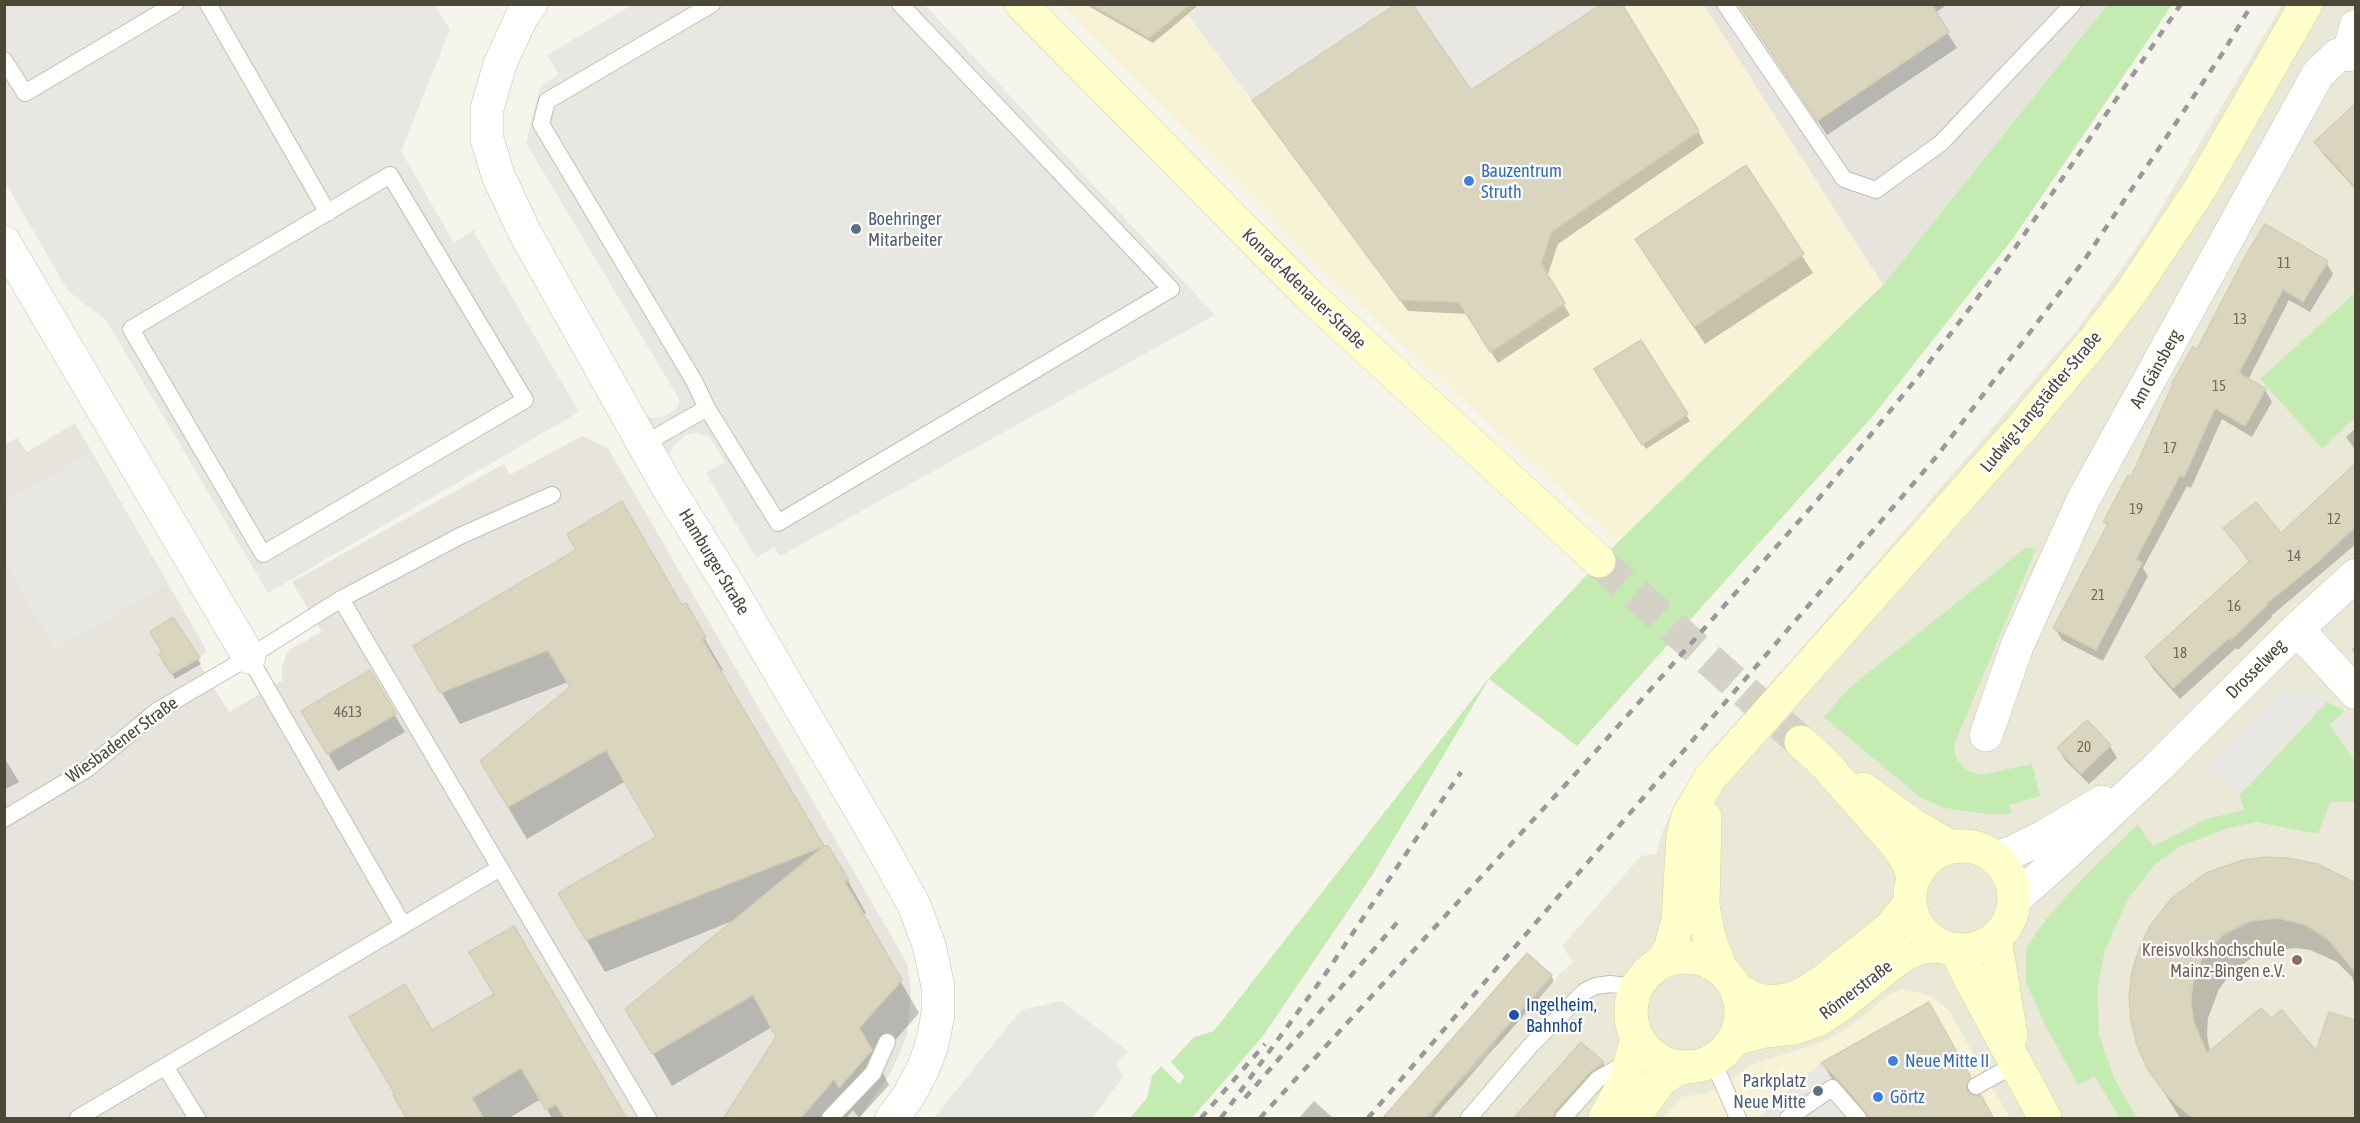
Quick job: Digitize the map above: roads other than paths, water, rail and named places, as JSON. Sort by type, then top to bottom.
[{"type":"main road","name":"Konrad-Adenauer-Straße","points":[[1021,4],[1310,296],[1599,561]]},
{"type":"main road","name":"Ludwig-Langstädter-Straße","points":[[1662,962],[1671,946],[1678,920],[1680,857],[1688,816],[1710,778],[2031,417],[2097,337],[2138,283],[2200,189],[2306,4]]},
{"type":"main road","points":[[1951,847],[1913,825],[1813,753],[1895,843],[1909,863],[1915,921],[1920,929],[1949,948],[1972,982],[2045,1119]]},
{"type":"main road","name":"Ludwig-Langstädter-Straße","points":[[1725,762],[1709,796],[1703,830],[1705,922],[1728,979]]},
{"type":"main road","points":[[1911,891],[1926,860],[1942,850],[1960,845],[1979,848],[1996,858],[2008,872],[2015,899],[2011,917],[2001,933],[1995,939],[1971,950],[1949,948]]},
{"type":"main road","name":"Römerstraße","points":[[1662,962],[1670,958],[1689,956],[1706,960],[1752,998],[1769,1002],[1788,1000],[1825,980],[1889,929],[1911,891]]},
{"type":"main road","points":[[1995,939],[2016,1064]]},
{"type":"main road","name":"Römerstraße","points":[[1634,1119],[1661,1079],[1676,1070],[1697,1064],[1723,1052],[1734,1039],[1765,1031],[1794,1028],[1818,1020],[1838,1007],[1899,958],[1921,947],[1949,948]]},
{"type":"main road","points":[[1605,1119],[1619,1096],[1634,1053],[1630,1009],[1636,987],[1647,972],[1662,962]]},
{"type":"main road","points":[[1728,979],[1741,1006],[1734,1039]]},
{"type":"main road","points":[[1634,1053],[1654,1057],[1669,1064],[1697,1064]]},
{"type":"street","name":"Hamburger Straße","points":[[531,4],[522,16],[500,64],[487,109],[487,139],[498,175],[525,233],[644,444],[878,840],[914,905],[929,945],[938,986],[938,1014],[932,1045],[923,1069],[908,1097],[892,1119]]},
{"type":"street","name":"Am Gänsberg","points":[[1986,735],[2016,646],[2083,500],[2318,74],[2353,44]]},
{"type":"street","points":[[4,242],[249,657]]},
{"type":"street","name":"Drosselweg","points":[[2015,899],[2059,861],[2159,766],[2297,629],[2355,575]]},
{"type":"street","points":[[2297,629],[2355,693]]},
{"type":"street","name":"Drosselweg","points":[[1996,858],[2044,836],[2159,766]]},
{"type":"lane","points":[[4,60],[25,93],[175,4]]},
{"type":"lane","points":[[208,4],[328,213]]},
{"type":"lane","points":[[711,4],[547,101],[541,124],[694,381],[707,408],[778,523],[1171,290],[900,4]]},
{"type":"lane","points":[[1725,4],[1844,179],[1876,190],[1941,143],[2073,4]]},
{"type":"lane","points":[[390,175],[525,400],[263,554],[131,329],[328,213],[390,175]]},
{"type":"lane","points":[[644,444],[707,408]]},
{"type":"lane","name":"Wiesbadener Straße","points":[[4,819],[87,769],[157,711],[341,599],[460,536],[552,495]]},
{"type":"lane","points":[[341,599],[648,1119]]},
{"type":"lane","points":[[249,657],[403,925]]},
{"type":"lane","points":[[78,1119],[500,868]]},
{"type":"lane","points":[[1469,1119],[1531,1046],[1585,991],[1596,986],[1610,984],[1636,987]]},
{"type":"lane","points":[[830,1119],[873,1073],[887,1042]]},
{"type":"lane","points":[[1563,1119],[1598,1079],[1616,1069],[1634,1053]]},
{"type":"lane","points":[[1697,1064],[1720,1077],[1738,1119]]},
{"type":"lane","points":[[1976,1086],[2016,1064]]},
{"type":"lane","points":[[166,1068],[197,1119]]},
{"type":"lane","points":[[1788,1119],[1833,1088],[1858,1119]]},
{"type":"tunnel","points":[[1599,561],[1801,742]]},
{"type":"railway","points":[[1260,1118],[1589,759],[1815,503],[1921,373],[2015,248],[2181,4]]},
{"type":"railway","points":[[1368,1118],[1937,456],[2085,259],[2224,51],[2252,4]]},
{"type":"railway","points":[[1221,1118],[1324,976],[1461,772]]},
{"type":"railway","points":[[1245,1098],[1401,918]]},
{"type":"railway","points":[[1201,1118],[1265,1044]]},
{"type":"place","name":"Bauzentrum Struth","points":[[1469,181]]},
{"type":"place","name":"Boehringer Mitarbeiter","points":[[856,229]]},
{"type":"place","name":"Kreisvolkshochschule Mainz-Bingen e.V.","points":[[2297,960]]},
{"type":"place","name":"Ingelheim, Bahnhof","points":[[1514,1015]]},
{"type":"place","name":"Neue Mitte II","points":[[1893,1061]]},
{"type":"place","name":"Parkplatz Neue Mitte","points":[[1818,1091]]},
{"type":"place","name":"Görtz","points":[[1878,1097]]}]
